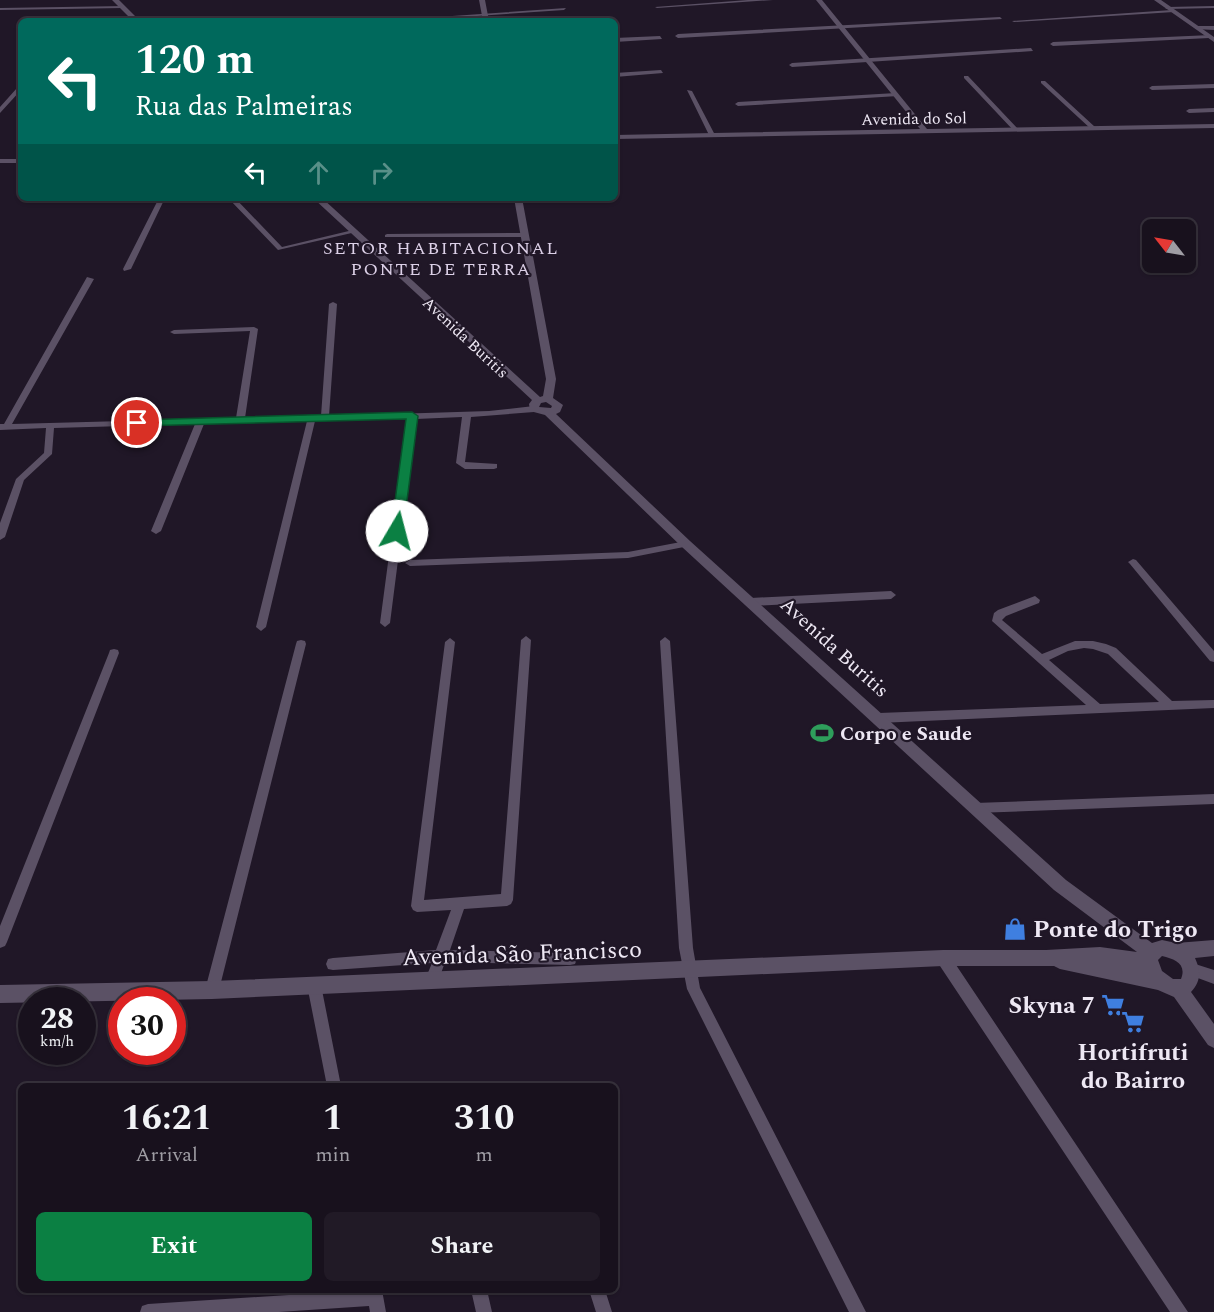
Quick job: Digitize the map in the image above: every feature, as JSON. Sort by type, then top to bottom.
[{"type":"street","points":[[2,9],[12,0]]},
{"type":"street","points":[[115,0],[133,18]]},
{"type":"street","points":[[482,0],[485,18],[564,9]]},
{"type":"street","points":[[657,7],[771,0]]},
{"type":"street","points":[[819,0],[924,131]]},
{"type":"street","points":[[1157,0],[1212,38]]},
{"type":"street","points":[[2,9],[123,7]]},
{"type":"street","points":[[1014,21],[1214,7]]},
{"type":"street","points":[[678,36],[1000,18]]},
{"type":"street","points":[[1197,28],[1214,28]]},
{"type":"street","points":[[618,40],[660,38]]},
{"type":"street","points":[[1053,44],[1212,38]]},
{"type":"street","points":[[792,65],[1032,50]]},
{"type":"street","points":[[618,75],[661,72]]},
{"type":"street","points":[[966,77],[1016,130]]},
{"type":"street","points":[[1042,82],[1093,128]]},
{"type":"street","points":[[1152,88],[1214,86]]},
{"type":"street","points":[[0,111],[18,90]]},
{"type":"street","points":[[689,91],[712,135]]},
{"type":"street","points":[[738,104],[896,95]]},
{"type":"street","points":[[1189,111],[1214,110]]},
{"type":"street","name":"Avenida do Sol","points":[[618,137],[1214,126]]},
{"type":"street","points":[[0,161],[18,161]]},
{"type":"street","points":[[127,269],[161,201]]},
{"type":"street","points":[[234,201],[280,249],[353,232]]},
{"type":"street","name":"Avenida Buritis","points":[[319,201],[542,405],[686,543],[975,808],[1060,885],[1150,958]]},
{"type":"street","points":[[4,427],[467,414],[542,405],[551,379],[519,201]]},
{"type":"street","points":[[387,236],[525,235]]},
{"type":"street","points":[[4,427],[90,279]]},
{"type":"street","points":[[325,418],[333,304]]},
{"type":"street","points":[[174,332],[255,329],[240,420]]},
{"type":"street","points":[[467,414],[460,463],[465,466],[494,466]]},
{"type":"street","points":[[384,623],[412,416]]},
{"type":"street","points":[[261,627],[312,418]]},
{"type":"street","points":[[156,531],[201,421]]},
{"type":"street","points":[[0,537],[20,479],[48,454],[50,425]]},
{"type":"street","points":[[410,563],[628,555],[686,543]]},
{"type":"street","points":[[1133,562],[1214,658]]},
{"type":"street","points":[[752,602],[891,596]]},
{"type":"street","points":[[1035,600],[1002,613],[998,616],[997,621],[1096,707]]},
{"type":"street","points":[[450,642],[417,906],[507,900],[526,640]]},
{"type":"street","points":[[664,641],[689,970],[694,989],[858,1312]]},
{"type":"street","points":[[1040,659],[1068,646],[1087,642],[1100,645],[1112,651],[1169,705]]},
{"type":"street","points":[[212,990],[301,644]]},
{"type":"street","points":[[0,942],[114,653]]},
{"type":"street","points":[[879,718],[1096,707],[1214,704]]},
{"type":"street","points":[[975,808],[1214,800]]},
{"type":"street","points":[[432,980],[460,903]]},
{"type":"street","points":[[1214,948],[1176,951],[1162,948],[1150,958],[1153,973],[1170,985],[1214,1038]]},
{"type":"street","points":[[1170,985],[1191,983],[1192,969],[1176,951]]},
{"type":"street","name":"Avenida São Francisco","points":[[0,994],[212,990],[943,958],[1046,958],[1100,955],[1150,958]]},
{"type":"street","points":[[333,964],[440,956],[570,959]]},
{"type":"street","points":[[943,958],[1180,1312]]},
{"type":"street","name":"Avenida São Francisco","points":[[1046,958],[1170,985]]},
{"type":"street","points":[[1192,969],[1214,977]]},
{"type":"street","points":[[314,985],[333,1083]]},
{"type":"street","points":[[480,1293],[484,1312]]},
{"type":"street","points":[[598,1293],[604,1312]]},
{"type":"street","points":[[148,1312],[376,1300]]},
{"type":"place","name":"Corpo e Saude","points":[[822,733]]},
{"type":"place","name":"Ponte do Trigo","points":[[1015,929]]},
{"type":"place","name":"Skyna 7","points":[[1113,1005]]},
{"type":"place","name":"Hortifruti do Bairro","points":[[1133,1022]]},
{"type":"district","name":"SETOR HABITACIONAL PONTE DE TERRA","points":[[441,258]]},
{"type":"route","points":[[137,423],[412,416],[397,531]]}]
